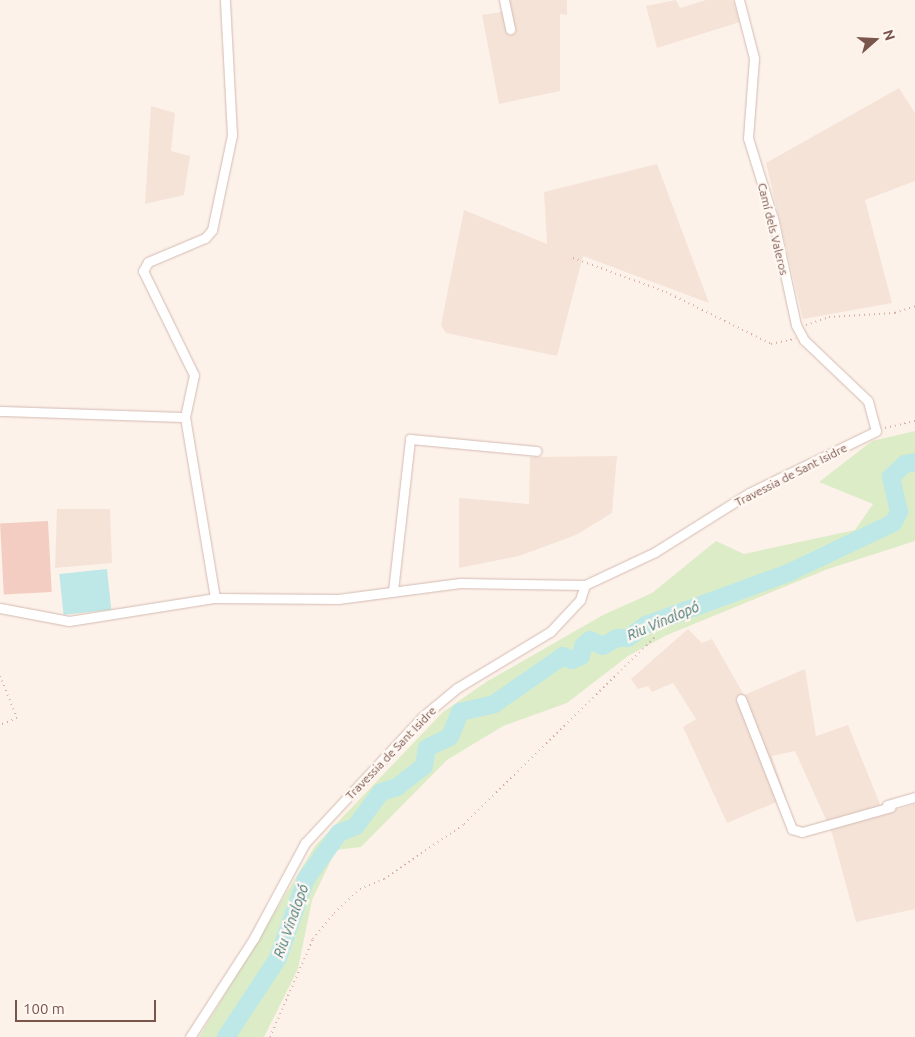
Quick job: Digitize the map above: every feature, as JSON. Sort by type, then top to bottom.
[{"type":"street","points":[[215,598],[185,418],[194,375],[143,271],[148,262],[205,238],[212,230],[232,135],[225,0]]},
{"type":"street","points":[[504,0],[510,29]]},
{"type":"street","name":"Camí dels Valeros","points":[[740,0],[754,58],[748,138],[800,333]]},
{"type":"street","points":[[800,333],[868,400],[876,431]]},
{"type":"street","points":[[0,411],[185,418]]},
{"type":"street","name":"Travessia de Sant Isidre","points":[[190,1037],[254,938],[305,842],[422,717],[457,688],[550,632],[580,600],[585,585],[663,547],[749,493],[876,431]]},
{"type":"street","points":[[393,591],[410,439],[536,451]]},
{"type":"street","points":[[0,608],[69,620],[215,598],[338,599],[460,582],[585,585]]},
{"type":"street","points":[[741,699],[792,829],[802,832],[915,797]]},
{"type":"path","points":[[573,258],[666,292],[771,344],[800,333],[819,319],[895,313],[915,306]]},
{"type":"path","points":[[876,431],[915,421]]},
{"type":"path","points":[[270,1037],[313,939],[334,913],[360,889],[384,880],[464,824],[655,637]]},
{"type":"path","points":[[0,676],[17,718],[0,725]]},
{"type":"shaded area","points":[[507,0],[567,0],[567,15],[560,14],[560,91],[499,104],[482,15],[508,11]]},
{"type":"shaded area","points":[[676,0],[680,8],[706,0],[733,0],[740,22],[657,48],[646,6]]},
{"type":"shaded area","points":[[899,88],[915,113],[915,181],[865,200],[892,303],[803,319],[766,163]]},
{"type":"shaded area","points":[[151,106],[175,113],[171,151],[190,156],[184,195],[145,204]]},
{"type":"shaded area","points":[[657,164],[709,303],[583,256],[557,356],[446,333],[441,325],[464,210],[547,244],[544,192]]},
{"type":"shaded area","points":[[617,456],[612,513],[576,535],[519,556],[459,568],[459,498],[529,504],[530,457]]},
{"type":"shaded area","points":[[57,509],[110,509],[112,563],[55,568]]},
{"type":"shaded area","points":[[688,629],[702,643],[712,639],[744,695],[805,669],[816,736],[848,725],[884,814],[915,804],[915,909],[856,922],[832,833],[795,751],[772,756],[786,798],[727,823],[683,727],[696,719],[673,683],[652,692],[648,686],[638,689],[631,679]]},
{"type":"green space","points":[[915,431],[915,541],[828,569],[667,635],[628,656],[567,703],[503,726],[447,760],[361,847],[336,850],[312,900],[298,969],[264,1037],[199,1037],[315,846],[443,712],[486,682],[603,615],[652,593],[716,541],[744,554],[855,530],[873,504],[819,482],[872,441]]},
{"type":"water","points":[[107,569],[111,610],[64,615],[59,574]]},
{"type":"building","points":[[48,521],[52,592],[4,594],[0,524]]},
{"type":"waterway","name":"Riu Vinalopó","points":[[226,1037],[278,958],[306,879],[339,833],[356,826],[381,792],[397,787],[424,766],[427,748],[450,737],[460,712],[494,704],[563,656],[572,660],[581,656],[583,646],[590,640],[603,646],[617,638],[628,638],[646,625],[788,573],[893,523],[899,512],[891,477],[905,464],[915,462]]}]
